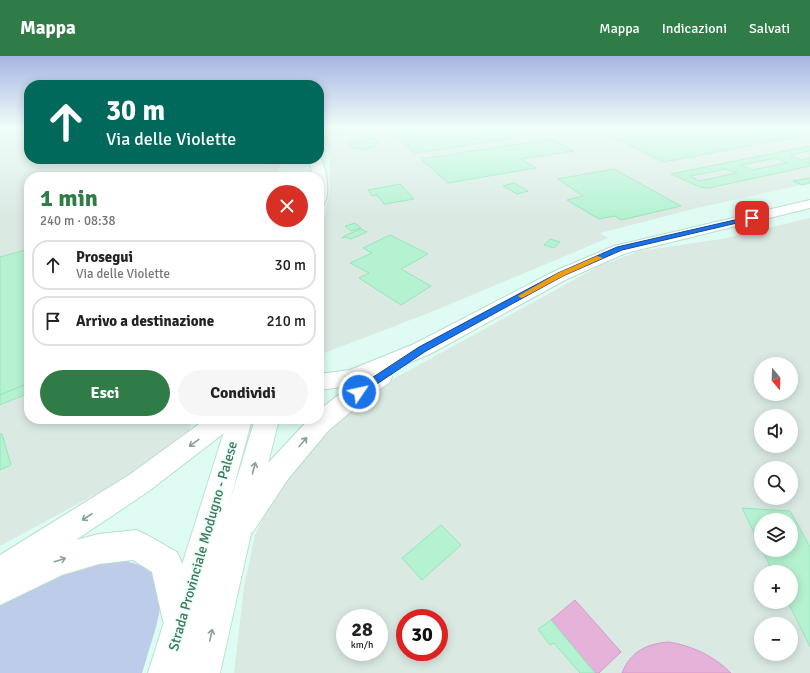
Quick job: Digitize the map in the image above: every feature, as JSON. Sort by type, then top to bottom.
[{"type":"street","points":[[324,381],[352,378],[422,349],[561,274],[620,249],[810,204]]},
{"type":"street","points":[[324,420],[359,392],[422,349]]},
{"type":"street","points":[[0,574],[139,483],[217,424]]},
{"type":"street","name":"Strada Provinciale Modugno - Palese","points":[[166,673],[239,424]]},
{"type":"street","points":[[202,673],[237,529],[266,424]]},
{"type":"street","points":[[237,529],[278,471],[319,424]]},
{"type":"street","points":[[0,589],[56,561],[99,549],[136,545],[166,563],[181,622]]},
{"type":"shaded area","points":[[0,157],[24,157],[24,164],[281,164],[278,172],[24,172],[24,424],[191,424],[183,447],[0,546]]},
{"type":"shaded area","points":[[329,157],[810,157],[810,183],[697,208],[600,233],[608,238],[434,311],[324,353],[324,219],[330,191]]},
{"type":"shaded area","points":[[810,218],[810,673],[234,673],[244,587],[255,535],[280,484],[311,446],[346,412],[393,379],[601,265],[640,251],[722,239]]},
{"type":"shaded area","points":[[122,560],[147,567],[155,574],[163,595],[156,627],[142,673],[0,673],[0,599],[61,568]]},
{"type":"shaded area","points":[[575,600],[621,652],[599,673],[595,673],[551,620]]},
{"type":"shaded area","points":[[668,642],[677,643],[702,652],[717,661],[731,673],[622,673],[625,666],[634,654],[646,647]]},
{"type":"building","points":[[435,157],[536,157],[521,159],[536,168],[448,183],[421,159]]},
{"type":"building","points":[[653,157],[691,157],[664,162]]},
{"type":"building","points":[[756,157],[794,157],[801,160],[810,158],[810,166],[709,188],[700,187],[671,174]],"holes":[[[776,158],[787,163],[752,170],[741,165]],[[726,169],[737,173],[699,181],[690,176]]]},
{"type":"building","points":[[614,169],[681,206],[621,220],[615,216],[599,219],[567,200],[583,196],[558,179]]},
{"type":"building","points":[[810,178],[810,183],[802,185],[793,181]]},
{"type":"building","points":[[514,183],[528,191],[517,194],[503,186]]},
{"type":"building","points":[[400,184],[414,199],[384,204],[377,195],[372,196],[368,190]]},
{"type":"building","points":[[355,223],[361,228],[351,231],[345,226]]},
{"type":"building","points":[[361,229],[367,232],[351,239],[346,237],[342,238],[344,236]]},
{"type":"building","points":[[390,235],[428,254],[401,269],[431,286],[401,305],[359,278],[369,273],[350,263],[372,253],[363,248]]},
{"type":"building","points":[[550,239],[560,242],[554,248],[544,245]]},
{"type":"building","points":[[24,250],[24,385],[0,395],[0,257]]},
{"type":"building","points":[[24,385],[24,395],[0,405],[0,395]]},
{"type":"building","points":[[0,434],[2,434],[11,465],[0,470]]},
{"type":"building","points":[[742,508],[790,511],[791,513],[754,513],[754,533]]},
{"type":"building","points":[[441,525],[461,545],[422,580],[402,558]]},
{"type":"building","points":[[798,525],[810,547],[810,647],[798,622],[798,617],[795,617],[791,609],[798,609],[798,565],[770,565],[766,557],[798,557]]},
{"type":"building","points":[[551,620],[595,673],[580,673],[554,643],[550,645],[538,629]]},
{"type":"slow traffic","points":[[521,296],[561,274],[599,258]]},
{"type":"route","points":[[359,392],[422,349],[561,274],[620,249],[752,218]]}]
